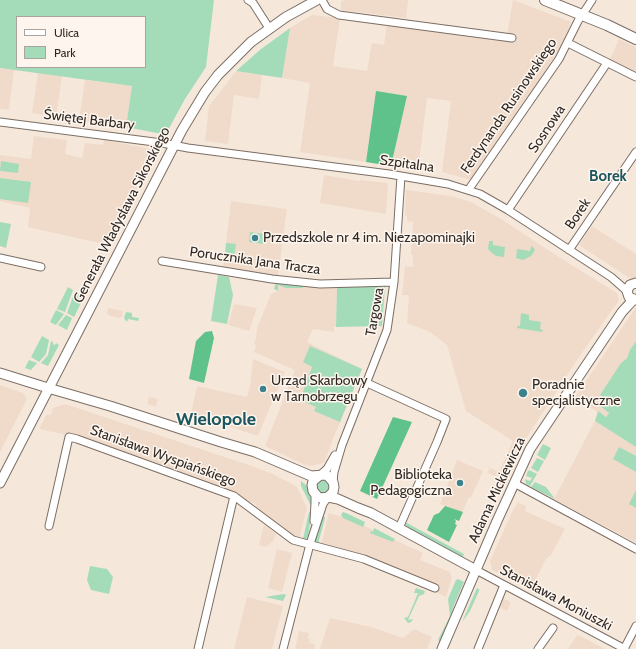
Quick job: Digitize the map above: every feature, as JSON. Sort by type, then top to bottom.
[{"type":"main road","points":[[545,0],[607,25],[636,39]]},
{"type":"main road","points":[[607,25],[636,33]]},
{"type":"street","points":[[248,0],[253,3],[269,28]]},
{"type":"street","name":"Generała Władysława Sikorskiego","points":[[0,483],[174,145],[194,110],[218,74],[241,51],[269,28],[317,0]]},
{"type":"street","points":[[322,0],[327,10],[339,14],[512,38]]},
{"type":"street","name":"Ferdynanda Rusinowskiego","points":[[469,190],[559,59],[582,15],[592,0]]},
{"type":"street","points":[[568,42],[636,77]]},
{"type":"street","name":"Sosnowa","points":[[508,210],[607,63]]},
{"type":"street","name":"Świętej Barbary","points":[[0,122],[174,145]]},
{"type":"street","name":"Szpitalna","points":[[174,145],[186,148],[401,176],[448,184],[469,190],[480,194],[508,210],[611,277],[632,293]]},
{"type":"street","name":"Borek","points":[[569,250],[636,152]]},
{"type":"street","name":"Targowa","points":[[334,484],[334,472],[342,445],[387,330],[394,282],[401,176]]},
{"type":"street","points":[[0,258],[41,267]]},
{"type":"street","name":"Porucznika Jana Tracza","points":[[162,261],[272,279],[320,284],[394,282]]},
{"type":"street","name":"Adama Mickiewicza","points":[[442,649],[530,449],[622,312],[632,293]]},
{"type":"street","name":"Stanisława Wyspiańskiego","points":[[0,372],[255,452],[280,461],[303,474],[319,476]]},
{"type":"street","points":[[367,384],[446,419],[399,528]]},
{"type":"street","name":"Stanisława Wyspiańskiego","points":[[49,526],[69,437],[234,496],[287,537],[300,543],[310,544],[364,559],[435,588]]},
{"type":"street","name":"Stanisława Wyspiańskiego","points":[[221,442],[306,481],[313,491]]},
{"type":"street","name":"Targowa","points":[[319,476],[329,466],[342,445]]},
{"type":"street","points":[[312,536],[316,503],[313,491],[313,481],[319,476],[328,476],[341,493],[360,504],[371,513]]},
{"type":"street","points":[[514,483],[636,549]]},
{"type":"street","points":[[283,649],[312,536],[323,504],[333,492],[334,484]]},
{"type":"street","points":[[313,491],[321,498],[328,497],[338,499],[371,513],[476,570]]},
{"type":"street","points":[[198,649],[234,496]]},
{"type":"street","name":"Stanisława Moniuszki","points":[[476,570],[624,649]]},
{"type":"street","points":[[478,649],[504,585]]},
{"type":"street","points":[[624,649],[636,626]]},
{"type":"street","points":[[538,649],[553,628]]},
{"type":"shaded area","points":[[408,0],[406,18],[341,10],[341,1]]},
{"type":"shaded area","points":[[513,0],[571,22],[564,41],[536,87],[471,180],[442,172],[451,101],[427,98],[418,169],[391,166],[407,96],[376,92],[366,162],[300,152],[310,83],[282,78],[290,28],[312,15],[340,18],[333,66],[367,71],[372,43],[384,45],[387,24],[506,41]]},
{"type":"shaded area","points":[[619,39],[636,47],[636,72],[610,59]]},
{"type":"shaded area","points":[[0,68],[14,70],[9,110],[0,109]]},
{"type":"shaded area","points":[[236,71],[262,75],[259,99],[234,95],[228,144],[205,141],[209,106]]},
{"type":"shaded area","points":[[38,73],[62,76],[56,117],[32,113]]},
{"type":"shaded area","points":[[85,80],[132,86],[126,127],[79,121]]},
{"type":"shaded area","points":[[34,136],[67,140],[65,154],[82,158],[85,143],[103,145],[104,140],[156,150],[108,245],[28,227],[30,208],[0,201],[0,155],[31,159]]},
{"type":"shaded area","points":[[324,175],[359,181],[388,183],[386,214],[320,203]]},
{"type":"shaded area","points":[[406,190],[451,196],[471,202],[501,219],[617,293],[619,300],[520,446],[498,494],[492,491],[498,477],[487,473],[490,468],[499,472],[513,441],[466,411],[447,345],[430,332],[407,323],[409,295],[402,295],[405,266],[413,267],[413,255],[411,255],[413,222],[407,221],[407,216],[405,215]]},
{"type":"shaded area","name":"Przedszkole nr 4 im. Niezapominajki","points":[[231,201],[287,209],[278,276],[223,268]]},
{"type":"shaded area","points":[[592,226],[636,254],[635,279],[631,279],[579,245]]},
{"type":"shaded area","points":[[278,285],[337,287],[336,327],[334,327],[334,332],[313,329],[307,342],[362,369],[325,461],[323,463],[310,466],[265,446],[295,370],[254,352],[256,346],[254,344],[257,328],[271,294],[278,291]]},
{"type":"shaded area","points":[[234,304],[257,308],[249,331],[228,325]]},
{"type":"shaded area","points":[[636,307],[636,341],[627,358],[621,363],[601,405],[601,408],[609,413],[607,417],[574,398]]},
{"type":"shaded area","points":[[108,308],[123,311],[122,317],[119,318],[108,315]]},
{"type":"shaded area","points":[[253,359],[285,372],[258,436],[191,414],[197,386],[247,397],[250,386]]},
{"type":"shaded area","points":[[0,385],[23,393],[27,399],[0,452]]},
{"type":"shaded area","points":[[149,397],[158,399],[156,407],[147,404]]},
{"type":"shaded area","points":[[65,404],[249,465],[273,474],[297,487],[307,508],[299,539],[289,536],[256,508],[256,504],[71,436],[39,429],[47,414],[51,415],[53,408]]},
{"type":"shaded area","points":[[595,421],[636,447],[636,543],[554,499]]},
{"type":"shaded area","points":[[457,460],[483,471],[471,498],[469,497],[462,513],[440,504]]},
{"type":"shaded area","points":[[518,502],[526,506],[525,511],[565,529],[551,555],[546,559],[531,589],[492,570],[490,561]]},
{"type":"shaded area","points":[[329,513],[349,519],[423,553],[420,560],[450,572],[452,578],[446,597],[436,592],[438,587],[321,545]]},
{"type":"shaded area","points":[[264,525],[276,534],[273,541],[266,547],[259,545]]},
{"type":"shaded area","points":[[277,549],[292,553],[282,592],[268,588]]},
{"type":"shaded area","points":[[247,597],[283,606],[272,649],[234,649]]},
{"type":"shaded area","points":[[502,598],[511,602],[507,611],[499,607]]},
{"type":"shaded area","points":[[330,618],[371,627],[403,638],[414,629],[432,637],[427,649],[320,649]]},
{"type":"shaded area","points":[[299,631],[309,633],[309,643],[315,644],[314,649],[295,649]]},
{"type":"shaded area","points":[[577,635],[586,639],[605,649],[568,649]]},
{"type":"green space","points":[[0,0],[214,0],[206,67],[185,99],[167,132],[162,134],[126,127],[132,86],[0,68]]},
{"type":"green space","points":[[290,28],[282,78],[236,71],[261,49]]},
{"type":"green space","points":[[376,91],[407,96],[391,166],[366,162]]},
{"type":"green space","points":[[1,161],[19,164],[18,173],[0,171]]},
{"type":"green space","points":[[0,178],[31,182],[28,203],[0,199]]},
{"type":"green space","points":[[0,222],[11,224],[6,248],[0,246]]},
{"type":"green space","points":[[250,232],[265,234],[263,244],[249,242]]},
{"type":"green space","points":[[489,241],[493,241],[493,245],[505,247],[504,257],[496,256],[488,249]]},
{"type":"green space","points":[[226,243],[236,244],[234,258],[225,257]]},
{"type":"green space","points":[[531,246],[535,250],[531,256],[523,260],[516,258],[517,249],[530,251]]},
{"type":"green space","points":[[218,275],[229,277],[233,295],[227,324],[211,321]]},
{"type":"green space","points":[[277,283],[303,286],[303,288],[286,288],[278,285],[278,291],[274,289]]},
{"type":"green space","points":[[68,287],[73,290],[65,312],[57,309]]},
{"type":"green space","points":[[337,287],[385,287],[382,326],[336,327]]},
{"type":"green space","points":[[75,291],[84,297],[74,317],[67,313]]},
{"type":"green space","points":[[56,310],[64,314],[56,325],[50,322]]},
{"type":"green space","points":[[126,312],[132,313],[132,317],[139,318],[138,321],[128,319],[127,322],[124,318]]},
{"type":"green space","points":[[521,313],[529,315],[529,320],[541,322],[540,329],[543,330],[542,332],[517,328],[517,326],[520,326]]},
{"type":"green space","points":[[66,315],[72,318],[67,330],[58,325]]},
{"type":"green space","points":[[212,331],[214,338],[204,383],[189,379],[196,341],[205,332]]},
{"type":"green space","points":[[42,336],[49,340],[46,354],[39,362],[31,357]]},
{"type":"green space","points":[[51,341],[55,345],[56,343],[59,345],[48,366],[41,363],[48,355]]},
{"type":"green space","points":[[636,341],[636,447],[595,421],[598,411],[606,417],[609,413],[601,407],[605,398],[600,395],[621,363],[627,358]]},
{"type":"green space","points":[[310,346],[362,369],[340,422],[314,411],[316,407],[300,400],[312,367],[318,370],[303,362]]},
{"type":"green space","points":[[29,360],[37,363],[31,370],[25,368]]},
{"type":"green space","points":[[393,417],[412,422],[377,499],[360,491]]},
{"type":"green space","points":[[543,444],[551,448],[545,460],[537,455]]},
{"type":"green space","points":[[619,447],[636,456],[636,472],[613,459]]},
{"type":"green space","points":[[537,458],[544,461],[538,472],[531,468]]},
{"type":"green space","points":[[529,470],[537,474],[530,486],[526,484],[525,479],[530,481],[532,478],[526,476]]},
{"type":"green space","points":[[323,480],[328,482],[330,487],[328,492],[323,494],[318,492],[316,487],[318,482]]},
{"type":"green space","points":[[301,481],[307,486],[313,498],[312,508],[301,486]]},
{"type":"green space","points":[[535,482],[546,487],[555,499],[531,487]]},
{"type":"green space","points":[[636,490],[636,508],[629,504]]},
{"type":"green space","points":[[445,506],[463,512],[459,521],[454,519],[456,521],[455,524],[457,525],[449,542],[427,530],[434,515],[439,513]]},
{"type":"green space","points":[[309,512],[312,512],[308,536],[306,539],[303,539]]},
{"type":"green space","points":[[343,512],[365,522],[363,527],[343,518],[341,515]]},
{"type":"green space","points":[[323,514],[325,518],[318,544],[315,538]]},
{"type":"green space","points":[[405,522],[464,554],[463,557],[406,527]]},
{"type":"green space","points":[[374,528],[395,539],[393,542],[370,533],[371,531],[373,532]]},
{"type":"green space","points":[[90,566],[107,569],[113,577],[109,594],[91,590],[87,580]]},
{"type":"green space","points":[[458,579],[464,582],[454,605],[442,641],[440,642],[438,640],[450,616],[448,599],[456,580]]},
{"type":"green space","points":[[416,588],[425,591],[424,594],[419,596],[408,620],[413,619],[408,623],[404,618],[408,617],[418,593],[414,593]]},
{"type":"green space","points":[[477,588],[479,591],[470,611],[462,622]]},
{"type":"green space","points":[[286,595],[283,601],[265,597]]},
{"type":"place","name":"Przedszkole nr 4 im. Niezapominajki","points":[[255,238]]},
{"type":"place","name":"Urząd Skarbowy w Tarnobrzegu","points":[[263,389]]},
{"type":"place","name":"Poradnie specjalistyczne","points":[[523,393]]},
{"type":"place","name":"Biblioteka Pedagogiczna","points":[[460,483]]},
{"type":"district","name":"Borek","points":[[608,177]]},
{"type":"district","name":"Wielopole","points":[[216,420]]}]
